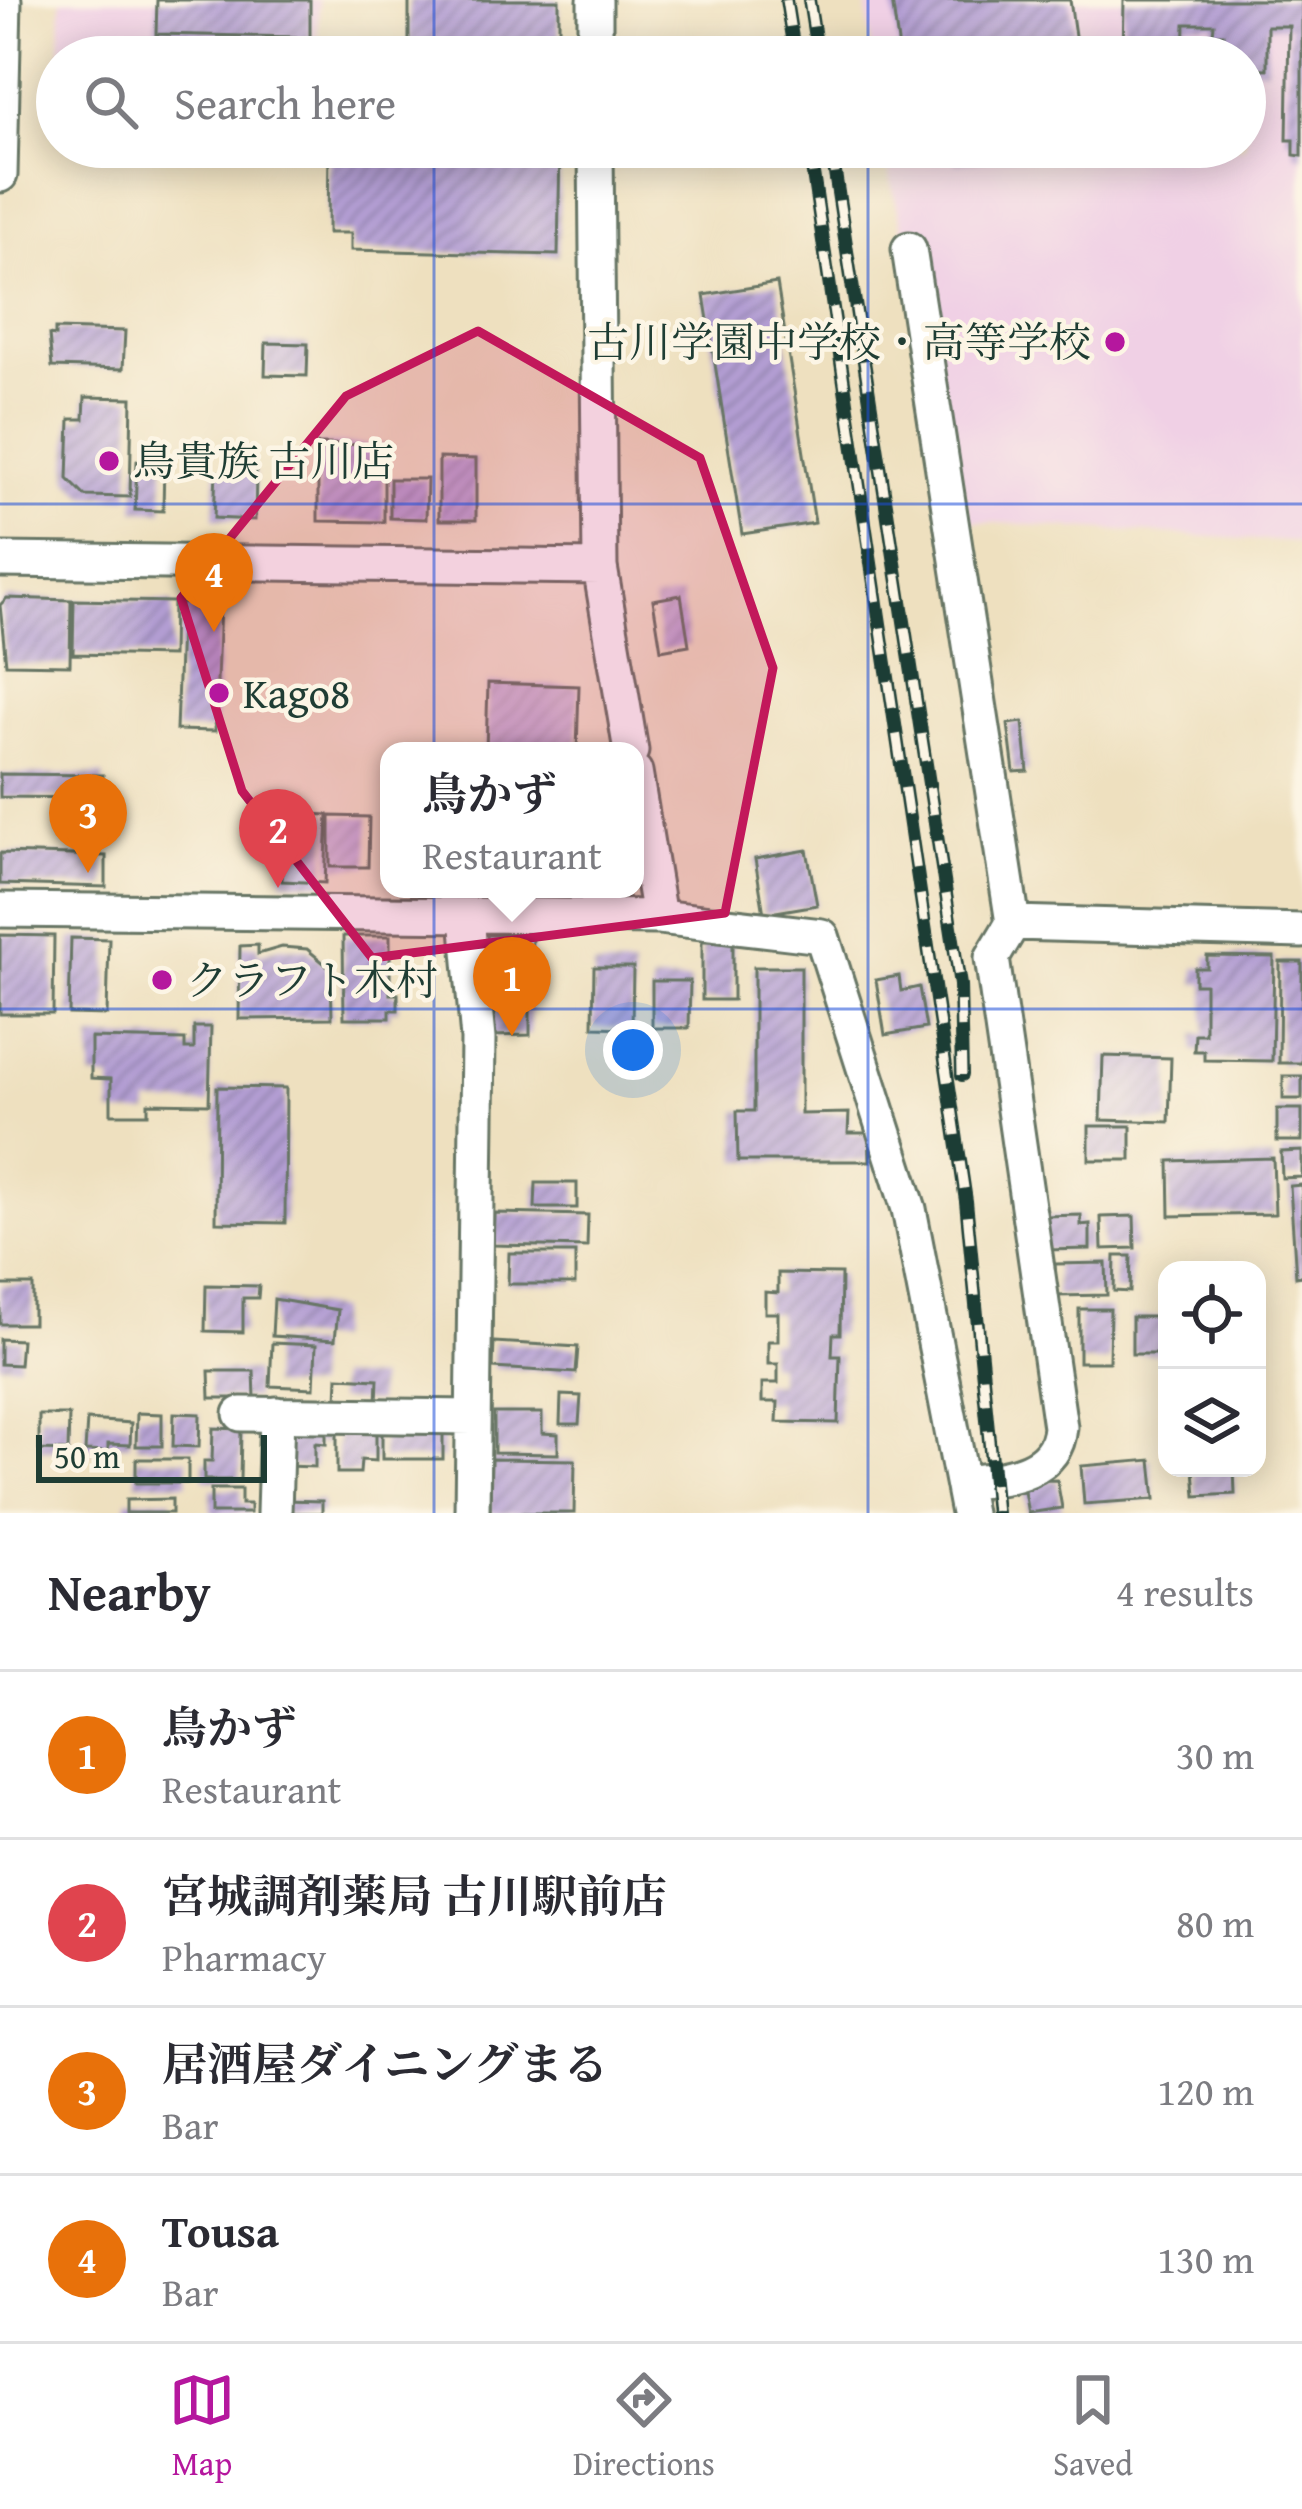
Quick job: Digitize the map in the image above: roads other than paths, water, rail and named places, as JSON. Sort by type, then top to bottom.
[{"type":"street","points":[[0,175],[4,0]]},
{"type":"street","points":[[595,0],[595,36]]},
{"type":"street","points":[[596,168],[600,567],[630,742]]},
{"type":"street","points":[[0,910],[659,916],[822,936],[909,1209],[965,1498],[1044,1465],[1058,1449],[1060,1427],[992,958],[1012,923],[909,249]]},
{"type":"street","points":[[0,560],[600,567]]},
{"type":"street","points":[[644,826],[659,916]]},
{"type":"street","points":[[467,917],[478,1039],[472,1513]]},
{"type":"street","points":[[1012,923],[1302,931]]},
{"type":"street","points":[[242,1414],[472,1417]]},
{"type":"street","points":[[274,1513],[277,1414]]},
{"type":"railway","points":[[786,0],[792,36]]},
{"type":"railway","points":[[809,0],[815,36]]},
{"type":"railway","points":[[812,168],[966,1201],[996,1513]]},
{"type":"railway","points":[[834,168],[960,985],[962,1075]]},
{"type":"place","name":"古川学園中学校・高等学校","points":[[1115,342]]},
{"type":"place","name":"鳥貴族 古川店","points":[[109,461]]},
{"type":"place","name":"Tousa","points":[[214,632]]},
{"type":"place","name":"Kago8","points":[[219,693]]},
{"type":"place","name":"居酒屋ダイニングまる","points":[[88,873]]},
{"type":"place","name":"宮城調剤薬局 古川駅前店","points":[[278,888]]},
{"type":"place","name":"クラフト木村","points":[[162,980]]},
{"type":"place","name":"鳥かず","points":[[512,1036]]}]
